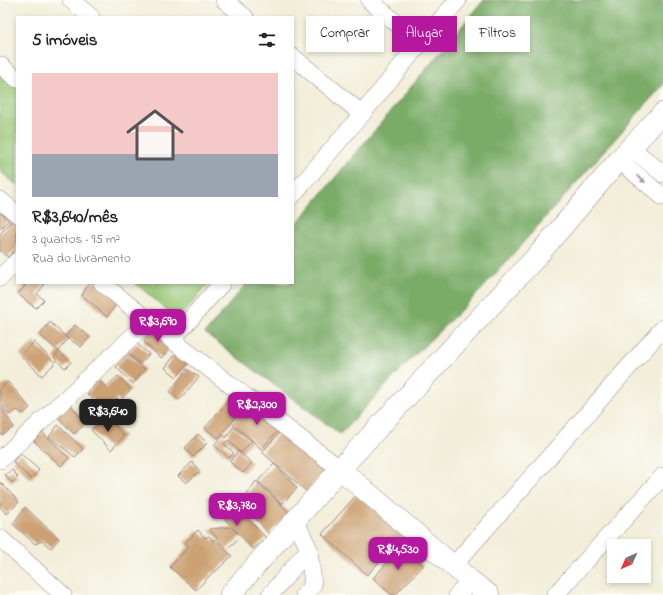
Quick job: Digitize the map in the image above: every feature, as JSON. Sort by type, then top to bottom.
[{"type":"main road","points":[[230,595],[340,469],[538,255],[625,154],[663,113]]},
{"type":"main road","points":[[340,469],[453,566],[464,588],[489,595]]},
{"type":"street","points":[[71,0],[90,16]]},
{"type":"street","points":[[224,0],[244,16]]},
{"type":"street","points":[[369,0],[392,19]]},
{"type":"street","points":[[444,16],[458,0]]},
{"type":"street","points":[[294,190],[362,114],[413,52]]},
{"type":"street","points":[[294,58],[362,114]]},
{"type":"street","points":[[0,65],[16,78]]},
{"type":"street","points":[[625,154],[663,174]]},
{"type":"street","points":[[625,154],[663,197]]},
{"type":"street","points":[[0,200],[16,213]]},
{"type":"street","points":[[0,278],[16,262]]},
{"type":"street","points":[[103,284],[172,340],[340,469]]},
{"type":"street","points":[[172,340],[221,284]]},
{"type":"street","points":[[0,460],[149,321]]},
{"type":"street","points":[[453,566],[663,328]]},
{"type":"street","points":[[555,595],[663,476]]},
{"type":"street","points":[[295,520],[308,549],[312,585],[304,595]]},
{"type":"street","points":[[0,538],[63,595]]},
{"type":"street","points":[[270,595],[308,549]]},
{"type":"green space","points":[[484,0],[663,0],[663,85],[481,290],[413,357],[340,434],[205,333],[246,284],[294,284],[294,227],[440,52],[457,52],[457,32],[465,23],[465,52],[530,52],[530,16],[471,16]]},
{"type":"green space","points":[[0,71],[16,85],[16,184],[0,171]]},
{"type":"green space","points":[[136,284],[208,284],[178,319]]},
{"type":"building","points":[[1,213],[9,220],[0,229],[0,214]]},
{"type":"building","points":[[16,215],[16,249],[8,257],[0,251],[0,234]]},
{"type":"building","points":[[22,284],[44,285],[37,294],[44,300],[36,308],[18,294],[25,286]]},
{"type":"building","points":[[88,284],[100,284],[120,299],[107,317],[82,295]]},
{"type":"building","points":[[50,322],[68,339],[58,351],[40,335]]},
{"type":"building","points":[[75,325],[90,337],[81,347],[65,336]]},
{"type":"building","points":[[154,327],[173,345],[161,358],[144,342]]},
{"type":"building","points":[[34,342],[55,363],[42,376],[20,355]]},
{"type":"building","points":[[137,344],[149,354],[140,364],[128,353]]},
{"type":"building","points":[[179,349],[192,359],[177,377],[165,368]]},
{"type":"building","points":[[59,351],[71,362],[65,368],[54,358]]},
{"type":"building","points":[[127,355],[145,369],[133,384],[116,367]]},
{"type":"building","points":[[187,369],[199,377],[179,400],[170,392]]},
{"type":"building","points":[[118,376],[131,389],[120,401],[117,398],[105,410],[87,394],[99,380],[106,387]]},
{"type":"building","points":[[8,382],[30,408],[23,414],[17,410],[9,415],[0,403],[0,388]]},
{"type":"building","points":[[235,393],[248,404],[218,438],[205,428]]},
{"type":"building","points":[[68,402],[86,423],[74,434],[56,415]]},
{"type":"building","points":[[251,404],[280,429],[261,449],[249,437],[233,425]]},
{"type":"building","points":[[0,406],[14,427],[2,435],[0,432]]},
{"type":"building","points":[[106,416],[124,436],[111,450],[91,430]]},
{"type":"building","points":[[58,425],[83,449],[75,457],[49,437]]},
{"type":"building","points":[[233,427],[252,441],[241,453],[228,440],[224,444],[234,453],[229,458],[214,445],[223,435],[226,438]]},
{"type":"building","points":[[283,429],[328,470],[306,491],[262,452]]},
{"type":"building","points":[[42,432],[69,458],[61,466],[34,441]]},
{"type":"building","points":[[198,434],[207,443],[193,457],[185,448]]},
{"type":"building","points":[[238,451],[252,463],[243,473],[230,462]]},
{"type":"building","points":[[20,453],[39,470],[31,479],[13,462]]},
{"type":"building","points":[[192,462],[200,471],[186,483],[178,476]]},
{"type":"building","points":[[274,464],[297,488],[282,504],[258,481]]},
{"type":"building","points":[[12,470],[18,477],[12,483],[5,475]]},
{"type":"building","points":[[256,481],[290,513],[269,534],[248,510],[253,503],[247,495]]},
{"type":"building","points":[[0,482],[19,502],[7,514],[0,507]]},
{"type":"building","points":[[358,493],[406,533],[367,575],[322,534]]},
{"type":"building","points":[[229,498],[266,538],[253,549],[241,536],[227,549],[209,529],[230,527],[240,535],[217,511]]},
{"type":"building","points":[[25,507],[59,539],[51,548],[42,541],[35,544],[13,524]]},
{"type":"building","points":[[198,530],[205,538],[209,536],[213,541],[215,539],[232,556],[215,572],[214,571],[196,590],[170,567],[189,546],[185,543]]},
{"type":"building","points":[[403,546],[423,566],[395,595],[392,595],[373,578]]}]
